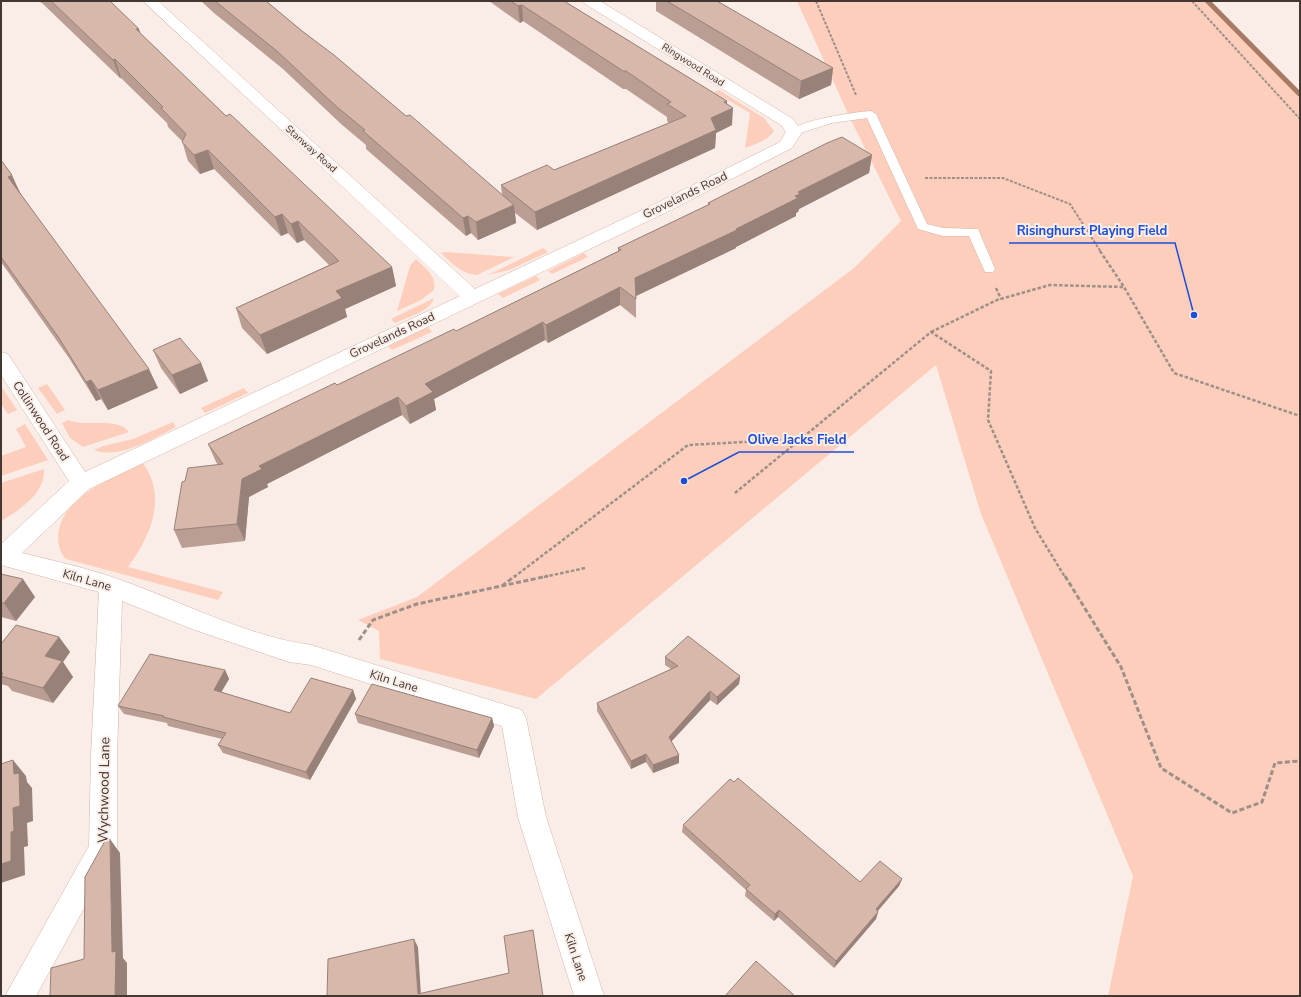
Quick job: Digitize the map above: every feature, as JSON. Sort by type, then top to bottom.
[{"type":"street","name":"Stanway Road","points":[[150,1],[473,297]]},
{"type":"street","name":"Ringwood Road","points":[[590,1],[786,122],[794,132]]},
{"type":"street","name":"Grovelands Road","points":[[2,556],[81,483],[656,210],[786,145],[794,132]]},
{"type":"street","name":"Collinwood Road","points":[[1,359],[81,483]]},
{"type":"street","name":"Kiln Lane","points":[[2,556],[111,586],[215,627],[289,652],[311,655],[513,718],[532,817],[589,996]]},
{"type":"street","name":"Wychwood Lane","points":[[20,996],[103,848],[104,756],[111,586]]},
{"type":"lane","points":[[794,132],[818,123],[849,116],[871,114],[922,226],[943,232],[974,232],[989,269]]},
{"type":"path","points":[[816,1],[862,109],[849,116]]},
{"type":"path","points":[[1192,1],[1300,119]]},
{"type":"path","points":[[900,179],[1003,178],[1070,204],[1124,287],[1174,373],[1300,416]]},
{"type":"path","points":[[735,493],[932,332],[997,300],[1050,285],[1124,287]]},
{"type":"path","points":[[932,332],[991,371],[988,420],[1035,528],[1121,667],[1161,768],[1232,813],[1262,802],[1275,763],[1300,761]]},
{"type":"path","points":[[502,586],[688,445],[801,439]]},
{"type":"path","points":[[342,665],[373,620],[417,604],[585,568]]},
{"type":"shaded area","points":[[797,1],[1208,1],[1300,94],[1300,996],[1108,996],[1133,876],[981,514],[936,365],[536,699],[380,659],[379,631],[358,620],[417,597],[854,268],[901,221],[849,116]]},
{"type":"shaded area","points":[[719,90],[764,118],[774,131],[761,142],[745,148],[750,113],[714,92]]},
{"type":"shaded area","points":[[543,248],[548,252],[509,270],[488,275]]},
{"type":"shaded area","points":[[446,252],[514,257],[477,275],[466,273],[461,270],[441,253]]},
{"type":"shaded area","points":[[584,253],[588,257],[552,274],[548,271]]},
{"type":"shaded area","points":[[416,259],[432,276],[434,281],[434,290],[421,300],[397,311],[410,266]]},
{"type":"shaded area","points":[[536,276],[540,280],[503,298],[498,294]]},
{"type":"shaded area","points":[[434,298],[428,307],[418,314],[395,323],[391,319]]},
{"type":"shaded area","points":[[428,327],[432,332],[392,350],[388,346]]},
{"type":"shaded area","points":[[47,384],[65,410],[57,414],[38,388]]},
{"type":"shaded area","points":[[1,386],[17,410],[8,414],[1,404]]},
{"type":"shaded area","points":[[244,388],[248,393],[205,413],[201,408]]},
{"type":"shaded area","points":[[68,420],[83,423],[117,424],[124,427],[129,432],[83,447],[70,438],[62,423]]},
{"type":"shaded area","points":[[173,422],[176,427],[147,442],[125,450],[104,452],[94,450],[103,446],[133,439]]},
{"type":"shaded area","points":[[25,424],[48,460],[1,476],[1,456],[26,447],[16,429]]},
{"type":"shaded area","points":[[143,463],[150,476],[154,490],[155,503],[153,517],[143,543],[128,567],[223,592],[218,600],[66,559],[62,554],[58,536],[61,522],[68,509],[78,499],[103,482]]},
{"type":"shaded area","points":[[44,469],[44,478],[36,493],[16,512],[1,521],[1,483]]},
{"type":"building","points":[[51,1],[110,1],[139,29],[136,29],[226,116],[230,114],[392,267],[336,291],[342,298],[260,335],[236,308],[339,261],[298,221],[291,224],[282,214],[275,217],[208,150],[194,155],[182,142],[186,134],[161,108],[163,107],[115,59],[113,60]]},
{"type":"building","points":[[215,1],[266,1],[334,55],[406,116],[410,115],[514,205],[476,222],[468,216],[463,218],[363,131],[365,130],[337,107],[278,52]]},
{"type":"building","points":[[511,1],[564,1],[727,101],[724,102],[733,108],[711,118],[716,130],[535,212],[501,185],[547,165],[554,170],[686,116],[667,104],[671,102],[626,71],[623,71],[522,5],[518,6]]},
{"type":"building","points":[[667,1],[717,1],[833,68],[801,81]]},
{"type":"building","points":[[842,137],[872,155],[798,192],[800,194],[795,196],[798,198],[736,229],[737,230],[635,278],[636,299],[620,287],[546,325],[543,322],[425,384],[433,392],[406,406],[398,397],[259,466],[262,469],[242,479],[237,524],[174,530],[182,482],[185,481],[188,468],[223,464],[208,444],[335,383],[337,385],[454,329],[456,331],[621,250],[618,248],[710,204],[708,203],[827,143]]},
{"type":"building","points":[[1,160],[12,175],[8,177],[149,369],[98,390],[91,380],[86,382],[59,338],[1,257]]},
{"type":"building","points":[[180,338],[201,363],[172,375],[153,350]]},
{"type":"building","points":[[1,574],[23,579],[4,603],[1,603]]},
{"type":"building","points":[[16,625],[59,637],[45,656],[62,661],[43,688],[1,676],[3,673],[1,673],[1,644]]},
{"type":"building","points":[[688,636],[740,676],[717,697],[710,691],[669,737],[679,755],[653,765],[646,754],[631,761],[597,703],[678,666],[665,657]]},
{"type":"building","points":[[150,654],[225,670],[214,690],[290,713],[311,678],[353,690],[306,772],[218,745],[226,733],[163,717],[164,716],[118,706]]},
{"type":"building","points":[[372,684],[492,718],[477,750],[355,714]]},
{"type":"building","points":[[13,760],[14,774],[19,773],[20,806],[13,808],[14,831],[11,832],[11,861],[1,864],[1,764]]},
{"type":"building","points":[[738,778],[860,882],[880,861],[902,879],[876,909],[878,912],[836,961],[779,910],[775,914],[746,889],[750,885],[683,825],[730,779],[734,782]]},
{"type":"building","points":[[106,839],[110,839],[112,952],[116,951],[115,996],[50,996],[51,968],[84,959],[85,877]]},
{"type":"building","points":[[533,930],[543,996],[327,996],[328,959],[414,939],[418,994],[509,973],[504,936]]},
{"type":"building","points":[[756,961],[795,996],[725,996]]},
{"type":"waterway","points":[[1207,1],[1300,95]]},
{"type":"place","name":"Risinghurst Playing Field","points":[[1194,315]]},
{"type":"place","name":"Olive Jacks Field","points":[[684,481]]}]
